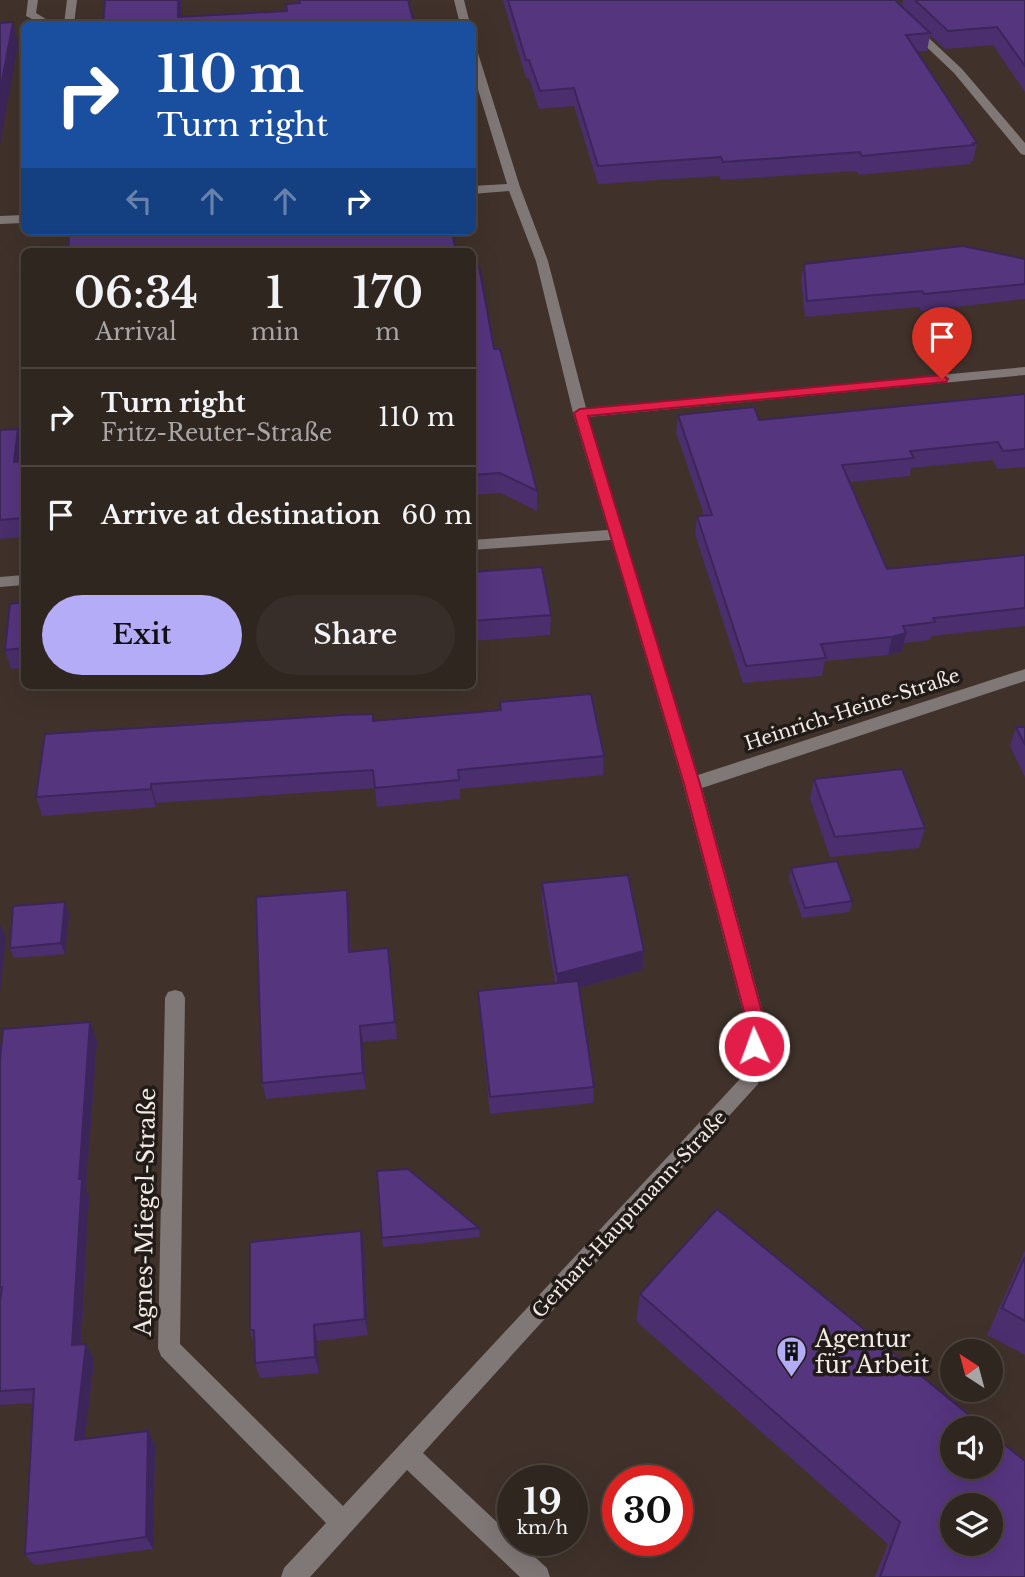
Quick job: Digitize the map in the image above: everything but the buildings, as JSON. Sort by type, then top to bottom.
[{"type":"street","points":[[33,0],[30,14],[43,21]]},
{"type":"street","points":[[69,21],[72,0]]},
{"type":"street","points":[[458,0],[464,21]]},
{"type":"street","points":[[882,0],[928,39],[1003,120],[1025,151]]},
{"type":"street","name":"Gerhart-Hauptmann-Straße","points":[[293,1577],[748,1084],[757,1027],[692,784],[580,413],[542,261],[514,187],[476,63]]},
{"type":"street","points":[[476,190],[514,187]]},
{"type":"street","points":[[0,220],[21,219]]},
{"type":"street","points":[[580,413],[1025,371]]},
{"type":"street","points":[[476,545],[615,534]]},
{"type":"street","points":[[0,582],[21,580]]},
{"type":"street","name":"Heinrich-Heine-Straße","points":[[692,784],[1025,675]]},
{"type":"street","name":"Agnes-Miegel-Straße","points":[[175,998],[169,1348],[343,1523]]},
{"type":"street","points":[[408,1455],[538,1577]]},
{"type":"place","name":"Agentur für Arbeit","points":[[792,1379]]},
{"type":"route","points":[[754,1046],[757,1027],[692,784],[580,413],[942,379]]}]
